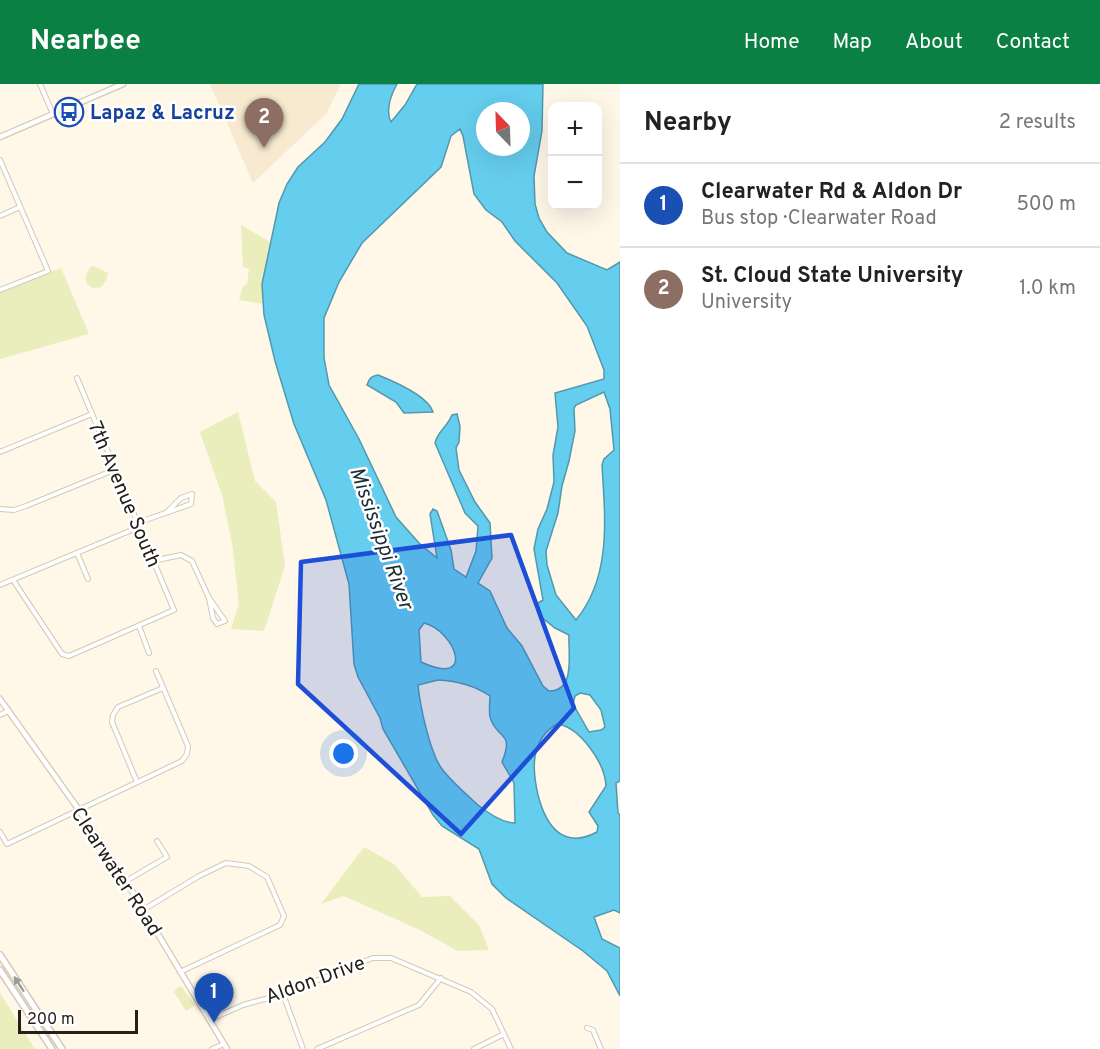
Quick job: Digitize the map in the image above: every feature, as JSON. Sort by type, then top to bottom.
[{"type":"main road","points":[[0,954],[62,1049]]},
{"type":"main road","points":[[0,970],[52,1049]]},
{"type":"street","points":[[40,84],[53,114]]},
{"type":"street","points":[[0,137],[123,84]]},
{"type":"street","points":[[0,160],[48,271],[0,290]]},
{"type":"street","points":[[0,216],[20,207]]},
{"type":"street","name":"7th Avenue South","points":[[77,378],[174,610],[139,626]]},
{"type":"street","points":[[0,452],[92,414]]},
{"type":"street","points":[[0,509],[14,510],[26,506],[114,470]]},
{"type":"street","points":[[0,585],[168,511],[190,504],[192,494],[181,498],[168,511]]},
{"type":"street","points":[[77,553],[88,579]]},
{"type":"street","points":[[153,561],[181,555],[192,561],[209,598],[225,621],[217,624],[213,618],[209,598]]},
{"type":"street","points":[[13,580],[62,654],[69,656],[139,626],[149,653]]},
{"type":"street","points":[[0,832],[7,844],[182,761],[187,754],[188,746],[156,671]]},
{"type":"street","points":[[137,782],[112,722],[113,715],[118,707],[163,688]]},
{"type":"street","name":"Clearwater Road","points":[[0,699],[126,881],[226,1046]]},
{"type":"street","points":[[0,714],[8,711]]},
{"type":"street","points":[[126,881],[167,857],[157,841]]},
{"type":"street","points":[[143,910],[199,876],[226,863],[249,866],[267,877],[284,916],[280,925],[180,972]]},
{"type":"street","name":"Aldon Drive","points":[[209,1020],[243,1005],[284,994],[373,958],[391,958],[471,992],[492,1009],[511,1049]]},
{"type":"street","points":[[317,1049],[419,1005],[441,978]]},
{"type":"street","points":[[284,994],[303,1049]]},
{"type":"street","points":[[587,1028],[593,1030],[601,1049]]},
{"type":"street","points":[[474,1049],[504,1034]]},
{"type":"street","points":[[212,1049],[226,1046]]},
{"type":"highlighted area","points":[[511,535],[574,708],[461,834],[298,684],[301,562]]},
{"type":"shaded area","points":[[210,84],[341,84],[326,114],[253,183]]},
{"type":"green space","points":[[241,225],[270,242],[262,284],[263,304],[239,300],[243,286],[247,284],[249,269],[243,267]]},
{"type":"green space","points":[[94,266],[108,273],[101,287],[92,288],[87,284],[85,278],[90,267]]},
{"type":"green space","points":[[61,268],[89,334],[0,359],[0,291]]},
{"type":"green space","points":[[238,412],[255,481],[276,502],[285,566],[264,631],[231,629],[239,604],[232,543],[222,495],[200,432]]},
{"type":"green space","points":[[364,847],[394,864],[422,897],[450,896],[479,925],[489,950],[458,951],[420,930],[344,896],[321,904]]},
{"type":"green space","points":[[181,986],[195,1005],[186,1011],[174,992]]},
{"type":"green space","points":[[0,993],[35,1049],[0,1049]]},
{"type":"water","name":"Mississippi River","points":[[359,84],[397,84],[389,108],[391,122],[405,105],[417,84],[543,84],[542,131],[534,176],[535,204],[539,218],[547,232],[567,253],[607,270],[620,262],[620,781],[616,783],[620,815],[620,913],[614,910],[594,917],[602,939],[620,948],[620,996],[607,971],[583,951],[506,898],[492,884],[479,849],[442,826],[433,815],[383,729],[380,718],[358,677],[354,664],[349,584],[326,500],[294,424],[275,361],[264,315],[262,284],[279,203],[287,184],[298,167],[325,142],[342,119]],"holes":[[[460,129],[474,194],[486,210],[502,222],[515,241],[557,283],[587,326],[604,370],[604,379],[555,393],[558,427],[553,455],[554,482],[547,509],[538,529],[534,549],[543,600],[538,603],[540,616],[555,628],[569,635],[569,670],[563,685],[549,691],[543,686],[522,646],[507,628],[490,591],[478,583],[492,558],[490,523],[475,502],[459,470],[456,448],[459,442],[460,426],[457,414],[452,415],[435,443],[465,513],[478,526],[476,551],[466,577],[454,569],[451,550],[437,511],[433,509],[430,514],[437,558],[419,543],[396,517],[359,439],[329,385],[324,358],[324,318],[339,282],[362,243],[441,167],[451,136]],[[604,392],[610,409],[614,450],[604,459],[602,465],[605,526],[601,566],[588,603],[576,620],[556,595],[547,565],[546,551],[558,513],[569,461],[575,431],[574,408]],[[424,623],[435,628],[444,636],[455,655],[455,663],[450,668],[439,668],[421,662],[419,630]],[[438,680],[452,681],[466,684],[490,696],[490,718],[506,741],[502,762],[514,783],[515,823],[500,819],[482,808],[442,769],[423,717],[418,685]],[[580,693],[590,695],[601,710],[605,727],[589,732],[573,704],[575,696]],[[557,724],[574,732],[590,748],[605,777],[606,786],[589,812],[598,826],[597,832],[585,837],[575,838],[558,832],[551,825],[541,806],[534,765],[538,747],[548,731]]]},
{"type":"water","points":[[378,375],[417,395],[430,406],[433,412],[404,413],[396,402],[367,385],[371,378]]},
{"type":"place","name":"Lapaz & Lacruz","points":[[69,112]]},
{"type":"place","name":"St. Cloud State University","points":[[264,148]]},
{"type":"place","name":"Clearwater Rd & Aldon Dr","points":[[214,1023]]}]
